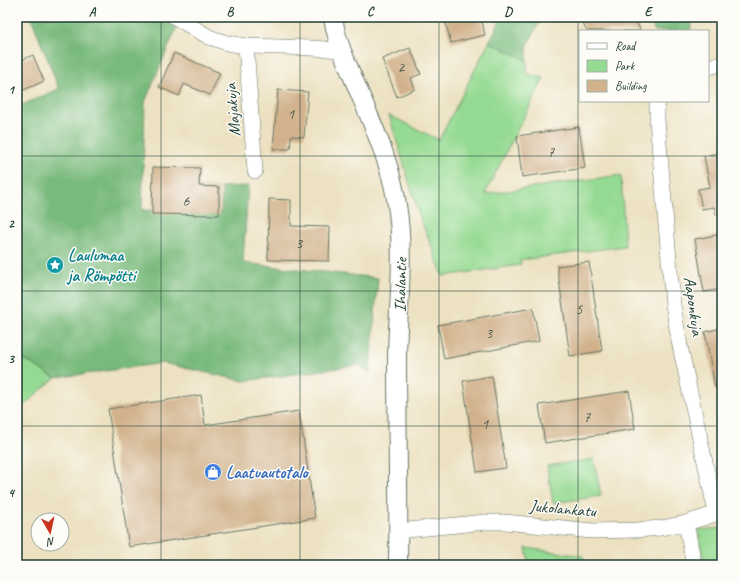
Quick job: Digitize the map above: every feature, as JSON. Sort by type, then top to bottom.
[{"type":"street","points":[[175,17],[209,36],[226,43],[246,46],[342,50]]},
{"type":"street","name":"Ihalantie","points":[[333,17],[342,50],[386,158],[397,205],[401,255],[397,356],[399,496],[398,565]]},
{"type":"street","name":"Majakuja","points":[[246,46],[256,171]]},
{"type":"street","points":[[709,67],[722,64]]},
{"type":"street","name":"Aaponkuja","points":[[658,102],[656,120],[673,305],[680,346],[719,512]]},
{"type":"street","name":"Jukolankatu","points":[[398,531],[486,522],[505,522],[592,531],[615,531],[661,528],[686,523],[719,512]]},
{"type":"street","points":[[686,523],[694,565]]},
{"type":"green space","points":[[31,17],[181,17],[145,102],[142,210],[221,212],[222,187],[248,186],[243,263],[378,278],[370,373],[359,365],[244,381],[163,363],[55,378],[17,355],[17,107],[59,89]]},
{"type":"green space","points":[[502,17],[542,17],[527,46],[527,60],[489,42]]},
{"type":"green space","points":[[648,17],[693,17],[690,30],[654,30]]},
{"type":"green space","points":[[489,42],[527,60],[527,74],[544,78],[485,194],[621,175],[625,246],[520,260],[521,265],[443,276],[419,215],[389,115],[439,140]]},
{"type":"green space","points":[[17,355],[55,378],[17,411]]},
{"type":"green space","points":[[594,459],[601,496],[553,503],[547,466]]},
{"type":"green space","points":[[722,528],[722,565],[704,565],[698,530]]},
{"type":"green space","points":[[526,548],[583,556],[585,565],[529,565]]},
{"type":"building","points":[[444,17],[481,17],[485,35],[451,43]]},
{"type":"building","points":[[579,17],[633,17],[640,30],[586,30]]},
{"type":"building","points":[[410,48],[421,74],[411,78],[415,89],[397,97],[382,59]]},
{"type":"building","points":[[174,53],[220,73],[210,95],[184,84],[179,96],[159,87]]},
{"type":"building","points":[[33,55],[44,81],[17,93],[17,62]]},
{"type":"building","points":[[278,90],[308,92],[304,137],[291,136],[290,149],[273,149]]},
{"type":"building","points":[[579,127],[585,168],[522,177],[517,136]]},
{"type":"building","points":[[722,152],[722,214],[716,215],[714,207],[702,209],[698,189],[710,187],[704,156]]},
{"type":"building","points":[[153,167],[200,168],[199,186],[219,187],[219,215],[152,214]]},
{"type":"building","points":[[269,199],[291,200],[291,226],[330,227],[329,261],[268,260]]},
{"type":"building","points":[[722,234],[722,289],[704,292],[695,239]]},
{"type":"building","points":[[589,262],[602,351],[570,356],[557,266]]},
{"type":"building","points":[[533,308],[539,341],[444,359],[438,325]]},
{"type":"building","points":[[722,328],[722,387],[715,388],[705,332]]},
{"type":"building","points":[[492,376],[506,468],[477,472],[463,381]]},
{"type":"building","points":[[629,391],[635,429],[545,443],[539,405]]},
{"type":"building","name":"Laatuautotalo","points":[[201,395],[205,425],[299,411],[315,518],[129,547],[108,409]]},
{"type":"place","name":"Laulumaa ja Römpötti","points":[[55,265]]},
{"type":"place","name":"Laatuautotalo","points":[[213,472]]}]
